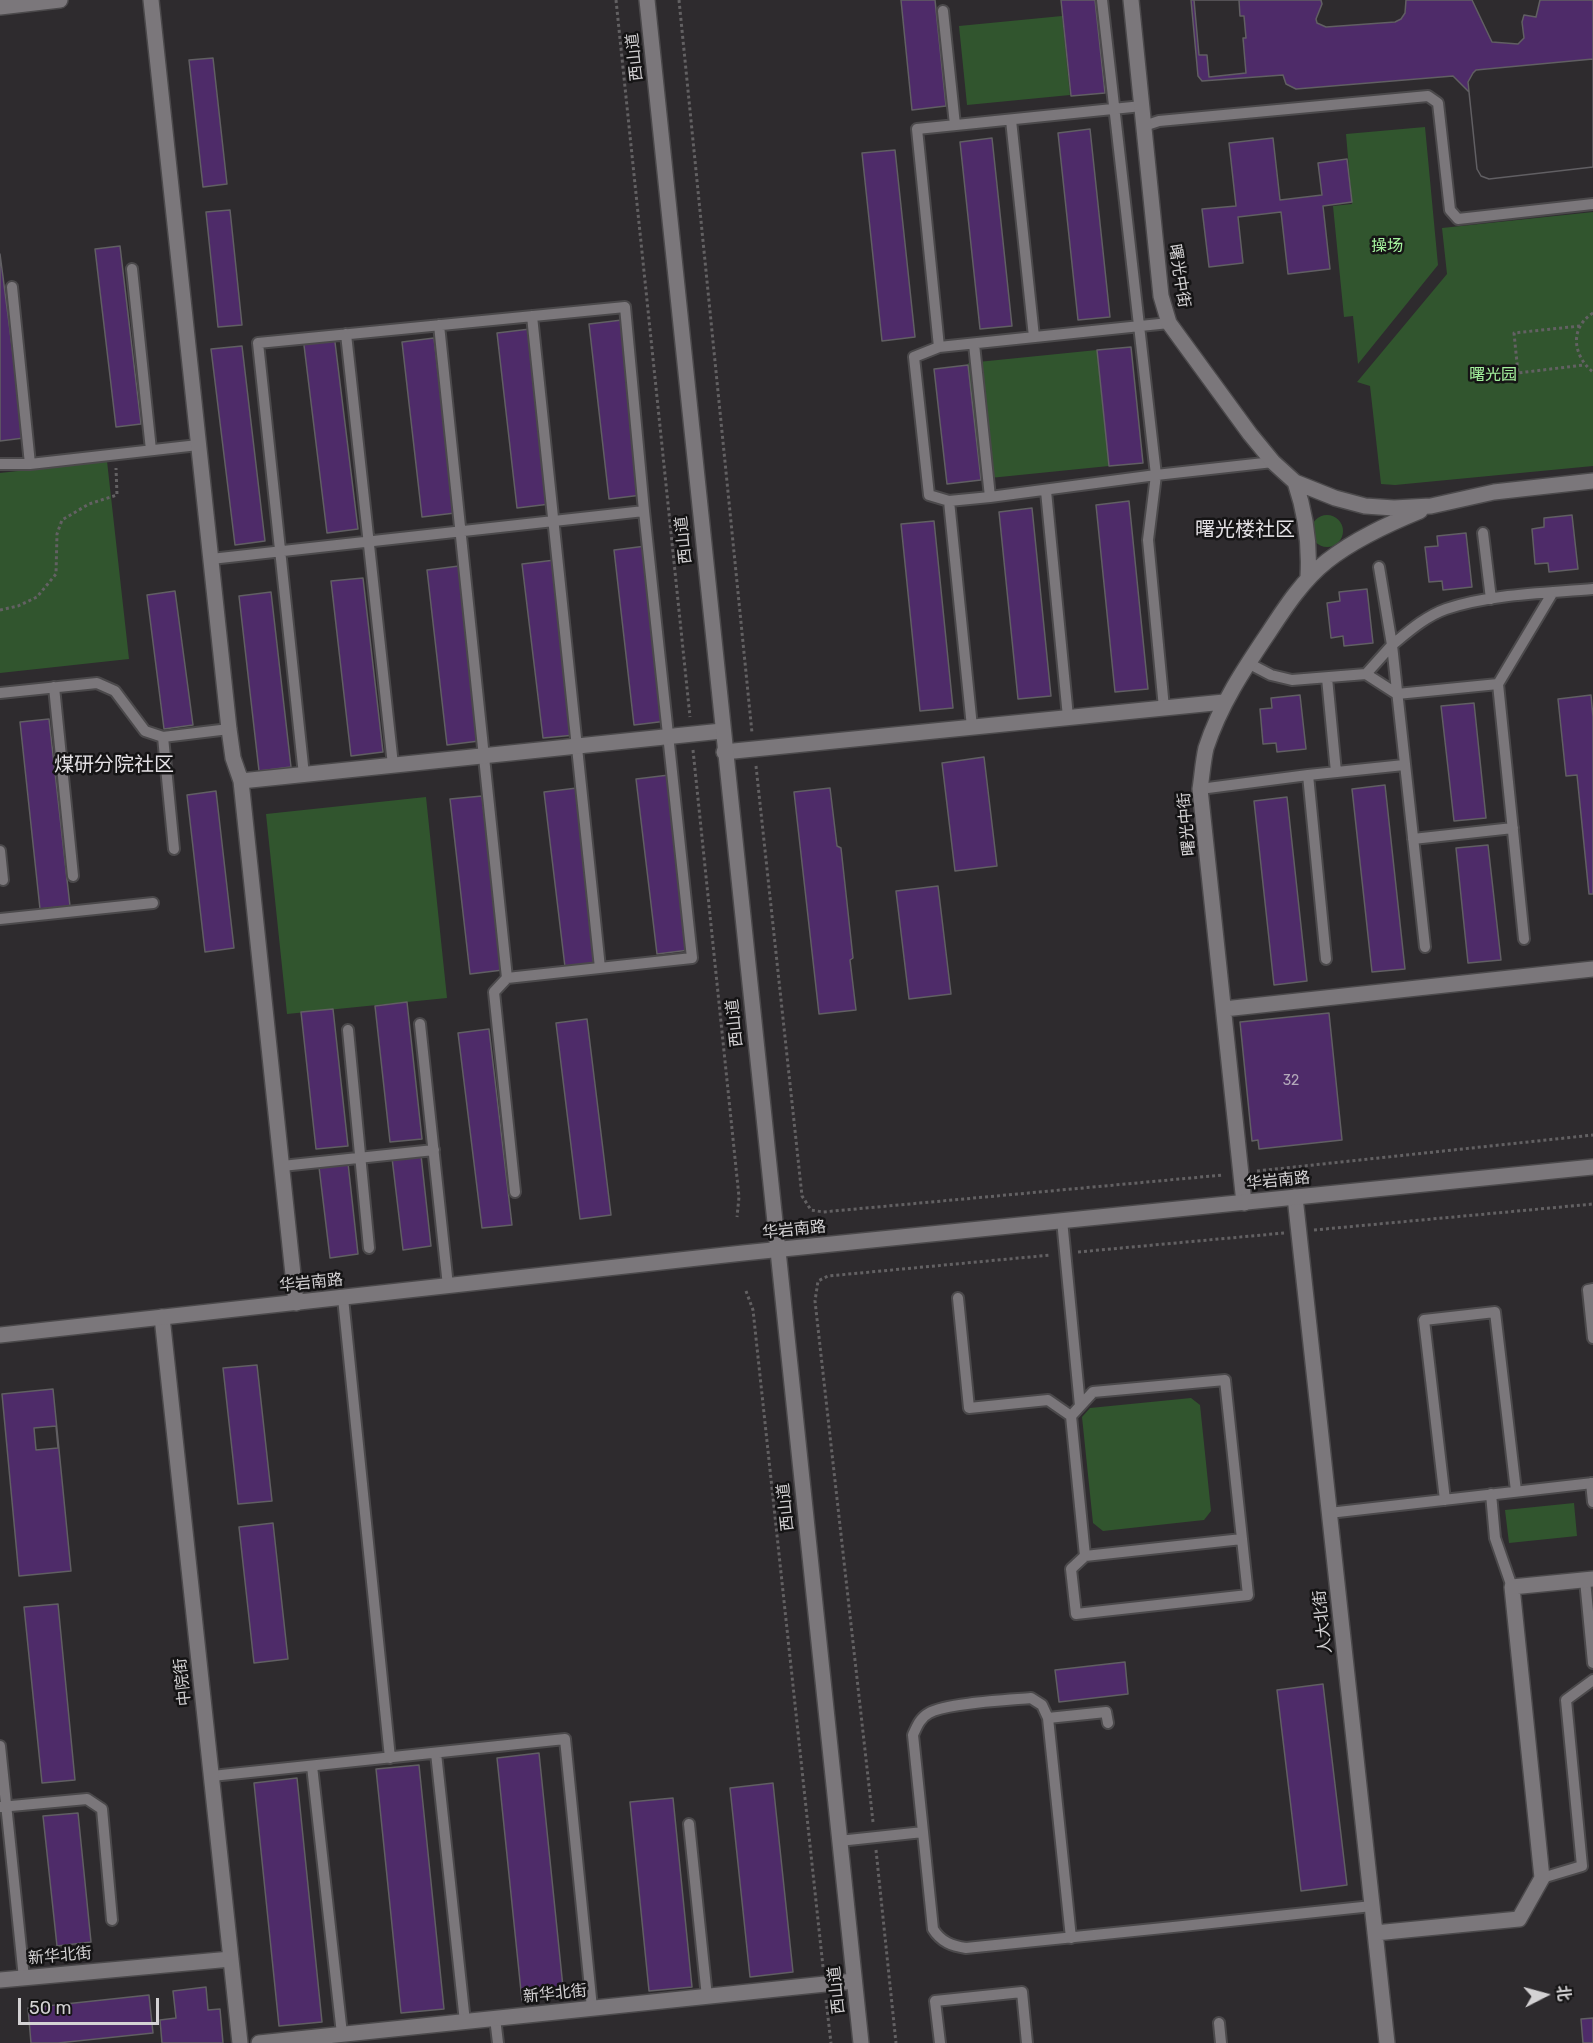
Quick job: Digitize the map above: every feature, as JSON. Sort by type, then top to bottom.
[{"type":"street","points":[[0,7],[60,0]]},
{"type":"street","points":[[151,0],[233,758],[241,781],[296,1303]]},
{"type":"street","name":"西山道","points":[[647,0],[861,2043]]},
{"type":"street","name":"曙光中街","points":[[1131,0],[1161,296],[1169,323],[1273,462],[1295,482],[1335,498],[1365,506],[1394,508],[1431,506],[1494,492],[1593,481]]},
{"type":"street","points":[[1295,482],[1304,507],[1310,547],[1308,577]]},
{"type":"street","name":"曙光中街","points":[[1244,1203],[1200,789],[1206,750],[1224,702],[1248,663],[1308,577],[1329,559],[1381,527],[1431,506]]},
{"type":"street","points":[[724,752],[1224,702]]},
{"type":"street","points":[[241,781],[722,731]]},
{"type":"street","points":[[1224,1009],[1593,969]]},
{"type":"street","name":"华岩南路","points":[[0,1335],[777,1250],[1593,1167]]},
{"type":"street","name":"人大北街","points":[[1295,1197],[1387,2043]]},
{"type":"street","name":"中院街","points":[[162,1317],[240,2043]]},
{"type":"street","points":[[1375,1933],[1518,1919],[1542,1878],[1512,1587],[1589,1580]]},
{"type":"street","name":"新华北街","points":[[0,1980],[231,1959]]},
{"type":"street","name":"新华北街","points":[[259,2043],[854,1982]]},
{"type":"lane","points":[[1102,0],[1156,475],[1148,540],[1164,708]]},
{"type":"lane","points":[[943,12],[955,126]]},
{"type":"lane","points":[[1144,126],[1159,122],[1428,96],[1438,103],[1450,210],[1458,219],[1593,204]]},
{"type":"lane","points":[[1144,126],[1157,129],[1424,102],[1433,106],[1445,212],[1456,225],[1593,210]]},
{"type":"lane","points":[[939,347],[917,129],[1142,106]]},
{"type":"lane","points":[[1011,120],[1034,337]]},
{"type":"lane","points":[[132,268],[151,450]]},
{"type":"lane","points":[[12,287],[30,464]]},
{"type":"lane","points":[[304,775],[258,343],[625,307],[644,511],[692,958],[507,978],[494,993],[515,1192]]},
{"type":"lane","points":[[532,316],[600,968]]},
{"type":"lane","points":[[1169,323],[939,347],[914,357],[929,495],[949,501],[1273,462]]},
{"type":"lane","points":[[439,325],[507,978]]},
{"type":"lane","points":[[346,334],[393,765]]},
{"type":"lane","points":[[974,345],[990,497]]},
{"type":"lane","points":[[0,464],[30,464],[198,445]]},
{"type":"lane","points":[[1046,491],[1068,717]]},
{"type":"lane","points":[[949,501],[972,727]]},
{"type":"lane","points":[[211,559],[644,511]]},
{"type":"lane","points":[[1483,533],[1491,599]]},
{"type":"lane","points":[[1379,567],[1392,645],[1425,947]]},
{"type":"lane","points":[[1366,674],[1392,645],[1416,625],[1446,609],[1491,599],[1593,589]]},
{"type":"lane","points":[[1524,939],[1498,684],[1552,592]]},
{"type":"lane","points":[[1248,663],[1271,675],[1292,680],[1366,674],[1397,694],[1498,684]]},
{"type":"lane","points":[[1327,678],[1336,772]]},
{"type":"lane","points":[[0,693],[97,683],[115,690],[145,731],[163,737],[230,729]]},
{"type":"lane","points":[[54,687],[73,876]]},
{"type":"lane","points":[[163,737],[174,849]]},
{"type":"lane","points":[[1200,789],[1404,765]]},
{"type":"lane","points":[[1308,775],[1326,959]]},
{"type":"lane","points":[[1413,839],[1513,828]]},
{"type":"lane","points":[[0,851],[3,880]]},
{"type":"lane","points":[[0,919],[153,903]]},
{"type":"lane","points":[[420,1024],[448,1286]]},
{"type":"lane","points":[[348,1030],[369,1248]]},
{"type":"lane","points":[[282,1166],[434,1150]]},
{"type":"lane","points":[[1062,1220],[1080,1406]]},
{"type":"lane","points":[[1593,1289],[1588,1290],[1593,1338]]},
{"type":"lane","points":[[343,1298],[390,1758]]},
{"type":"lane","points":[[958,1298],[969,1408],[1048,1400],[1071,1416]]},
{"type":"lane","points":[[1445,1500],[1424,1320],[1495,1312],[1516,1491]]},
{"type":"lane","points":[[1085,1556],[1071,1416],[1093,1392],[1225,1380],[1248,1595],[1076,1614],[1071,1569],[1085,1556],[1242,1539]]},
{"type":"lane","points":[[1329,1513],[1592,1483],[1593,1502]]},
{"type":"lane","points":[[1491,1494],[1495,1538],[1512,1587]]},
{"type":"lane","points":[[1589,1580],[1593,1663]]},
{"type":"lane","points":[[1542,1878],[1582,1866],[1566,1700],[1593,1680]]},
{"type":"lane","points":[[1071,1938],[1048,1718],[1042,1705],[1031,1698],[944,1707],[928,1713],[918,1723],[913,1735],[933,1929],[939,1938],[953,1946],[966,1948],[1071,1938],[1129,1927],[1372,1906]]},
{"type":"lane","points":[[1048,1718],[1106,1712],[1108,1723]]},
{"type":"lane","points":[[212,1776],[565,1739],[592,2008]]},
{"type":"lane","points":[[0,1746],[3,1807],[24,1978]]},
{"type":"lane","points":[[436,1753],[465,2022]]},
{"type":"lane","points":[[312,1766],[342,2034]]},
{"type":"lane","points":[[3,1807],[87,1799],[102,1809],[112,1920]]},
{"type":"lane","points":[[689,1824],[707,1997]]},
{"type":"lane","points":[[839,1841],[923,1832]]},
{"type":"lane","points":[[940,2043],[935,2001],[1022,1992],[1027,2043]]},
{"type":"lane","points":[[495,2018],[498,2043]]},
{"type":"lane","points":[[1220,2023],[1221,2043]]},
{"type":"path","points":[[616,0],[739,1197],[737,1217]]},
{"type":"path","points":[[679,0],[754,749],[802,1196],[811,1210],[823,1212],[1241,1173],[1593,1135]]},
{"type":"path","points":[[1593,313],[1580,326],[1576,346],[1584,365],[1593,372]]},
{"type":"path","points":[[1580,326],[1514,333],[1518,373],[1584,365]]},
{"type":"path","points":[[0,610],[18,606],[37,597],[56,574],[57,534],[62,520],[89,504],[117,495],[116,454]]},
{"type":"path","points":[[896,2043],[815,1301],[818,1281],[828,1275],[1593,1204]]},
{"type":"path","points":[[746,1291],[753,1310],[831,2043]]},
{"type":"green space","points":[[1062,16],[1070,95],[967,105],[959,26]]},
{"type":"green space","name":"操场","points":[[1425,127],[1438,265],[1358,364],[1353,316],[1344,317],[1333,206],[1352,204],[1346,134]]},
{"type":"green space","name":"曙光园","points":[[1593,212],[1593,466],[1395,485],[1381,484],[1370,386],[1357,382],[1447,274],[1442,228]]},
{"type":"green space","points":[[1097,350],[1109,466],[980,479],[968,363]]},
{"type":"green space","points":[[107,461],[129,659],[0,673],[0,473]]},
{"type":"green space","points":[[1327,515],[1338,520],[1343,531],[1338,542],[1327,547],[1316,542],[1311,531],[1316,520]]},
{"type":"green space","points":[[426,797],[447,998],[287,1014],[266,814]]},
{"type":"green space","points":[[1191,1398],[1200,1405],[1211,1511],[1204,1520],[1103,1531],[1093,1523],[1082,1417],[1090,1408]]},
{"type":"green space","points":[[1574,1503],[1577,1536],[1509,1543],[1505,1510]]},
{"type":"building","points":[[901,0],[935,0],[946,106],[912,110]]},
{"type":"building","points":[[1061,0],[1095,0],[1105,93],[1071,96]]},
{"type":"building","points":[[1191,0],[1321,0],[1322,4],[1316,19],[1317,23],[1326,27],[1395,22],[1405,13],[1406,0],[1472,0],[1492,42],[1518,44],[1524,38],[1522,22],[1524,15],[1536,17],[1540,0],[1593,0],[1593,167],[1489,179],[1481,176],[1477,169],[1469,92],[1453,76],[1296,89],[1286,84],[1283,75],[1202,81],[1198,76]]},
{"type":"building","points":[[1194,0],[1239,0],[1240,16],[1244,16],[1246,73],[1209,77],[1207,55],[1199,55]]},
{"type":"building","points":[[213,58],[227,184],[203,187],[189,60]]},
{"type":"building","points":[[1593,59],[1593,167],[1489,179],[1481,176],[1477,169],[1468,82],[1473,73],[1476,70]]},
{"type":"building","points":[[1090,129],[1110,317],[1078,320],[1058,133]]},
{"type":"building","points":[[992,138],[1012,326],[980,329],[960,142]]},
{"type":"building","points":[[1273,138],[1280,200],[1322,195],[1318,163],[1347,159],[1352,202],[1323,206],[1330,269],[1288,274],[1281,212],[1238,217],[1243,263],[1209,267],[1202,209],[1236,206],[1229,143]]},
{"type":"building","points":[[895,150],[915,337],[882,341],[862,153]]},
{"type":"building","points":[[230,210],[242,325],[218,327],[206,212]]},
{"type":"building","points":[[120,246],[141,424],[116,427],[95,249]]},
{"type":"building","points":[[0,254],[24,438],[0,441]]},
{"type":"building","points":[[622,320],[642,495],[609,499],[589,324]]},
{"type":"building","points":[[530,329],[550,504],[517,508],[497,333]]},
{"type":"building","points":[[334,334],[358,529],[327,533],[303,337]]},
{"type":"building","points":[[434,338],[455,513],[422,517],[402,342]]},
{"type":"building","points":[[242,346],[265,541],[235,545],[211,349]]},
{"type":"building","points":[[1131,347],[1143,463],[1109,466],[1097,350]]},
{"type":"building","points":[[968,365],[981,480],[947,484],[934,369]]},
{"type":"building","points":[[1129,501],[1148,689],[1115,692],[1096,505]]},
{"type":"building","points":[[1032,508],[1051,696],[1018,699],[999,512]]},
{"type":"building","points":[[1572,515],[1578,569],[1549,572],[1548,563],[1535,564],[1532,529],[1544,527],[1544,518]]},
{"type":"building","points":[[934,521],[953,708],[920,711],[901,524]]},
{"type":"building","points":[[1466,533],[1472,587],[1443,590],[1442,581],[1429,582],[1425,547],[1438,546],[1437,536]]},
{"type":"building","points":[[646,546],[667,721],[634,725],[614,550]]},
{"type":"building","points":[[555,560],[575,735],[543,738],[522,564]]},
{"type":"building","points":[[459,566],[479,741],[447,745],[427,570]]},
{"type":"building","points":[[363,578],[383,752],[351,756],[331,581]]},
{"type":"building","points":[[1367,589],[1373,643],[1344,646],[1343,636],[1331,638],[1327,603],[1340,601],[1339,592]]},
{"type":"building","points":[[175,591],[193,725],[164,729],[147,595]]},
{"type":"building","points":[[271,592],[291,767],[259,771],[239,596]]},
{"type":"building","points":[[1300,695],[1306,749],[1277,752],[1276,743],[1263,744],[1260,709],[1272,708],[1271,698]]},
{"type":"building","points":[[1591,695],[1593,894],[1589,894],[1577,775],[1566,776],[1558,699]]},
{"type":"building","points":[[1474,703],[1486,818],[1454,821],[1441,706]]},
{"type":"building","points":[[49,719],[70,906],[40,909],[20,722]]},
{"type":"building","points":[[984,757],[997,866],[955,871],[942,763]]},
{"type":"building","points":[[669,775],[689,950],[657,954],[636,779]]},
{"type":"building","points":[[1385,785],[1405,969],[1372,972],[1352,789]]},
{"type":"building","points":[[577,788],[597,963],[565,967],[544,792]]},
{"type":"building","points":[[830,788],[837,846],[841,848],[853,958],[850,960],[856,1010],[819,1014],[794,792]]},
{"type":"building","points":[[216,791],[234,948],[205,952],[187,795]]},
{"type":"building","points":[[482,796],[503,970],[470,974],[450,799]]},
{"type":"building","points":[[1287,797],[1307,981],[1274,985],[1254,801]]},
{"type":"building","points":[[1488,845],[1501,960],[1468,963],[1456,848]]},
{"type":"building","points":[[938,886],[951,994],[909,999],[896,891]]},
{"type":"building","points":[[407,1002],[422,1139],[390,1142],[375,1006]]},
{"type":"building","points":[[333,1009],[348,1146],[316,1149],[301,1012]]},
{"type":"building","points":[[1329,1013],[1342,1140],[1259,1149],[1258,1140],[1252,1141],[1240,1022]]},
{"type":"building","points":[[587,1019],[611,1215],[580,1219],[556,1023]]},
{"type":"building","points":[[489,1029],[512,1225],[482,1228],[458,1033]]},
{"type":"building","points":[[421,1155],[431,1246],[403,1250],[392,1158]]},
{"type":"building","points":[[348,1163],[358,1254],[330,1258],[319,1167]]},
{"type":"building","points":[[257,1365],[272,1501],[238,1504],[223,1368]]},
{"type":"building","points":[[53,1389],[71,1571],[19,1576],[2,1394]]},
{"type":"building","points":[[56,1426],[58,1448],[36,1450],[34,1428]]},
{"type":"building","points":[[273,1523],[288,1659],[254,1663],[239,1527]]},
{"type":"building","points":[[58,1604],[75,1780],[42,1783],[24,1607]]},
{"type":"building","points":[[1125,1662],[1128,1694],[1059,1702],[1055,1670]]},
{"type":"building","points":[[1323,1684],[1347,1885],[1301,1891],[1277,1690]]},
{"type":"building","points":[[539,1753],[564,1997],[522,2001],[497,1758]]},
{"type":"building","points":[[419,1765],[444,2009],[401,2013],[376,1769]]},
{"type":"building","points":[[297,1778],[322,2022],[279,2026],[254,1783]]},
{"type":"building","points":[[773,1783],[793,1972],[750,1977],[730,1788]]},
{"type":"building","points":[[673,1798],[692,1987],[649,1991],[630,1802]]},
{"type":"building","points":[[78,1813],[91,1942],[57,1946],[43,1816]]},
{"type":"building","points":[[206,1987],[208,2010],[220,2009],[223,2043],[162,2043],[160,2020],[176,2018],[173,1991]]},
{"type":"building","points":[[149,1995],[153,2033],[58,2043],[31,2043],[28,2008]]},
{"type":"building","points":[[1593,2018],[1593,2043],[1583,2043],[1581,2019]]},
{"type":"district","name":"曙光楼社区","points":[[1245,530]]},
{"type":"district","name":"煤研分院社区","points":[[114,765]]}]
